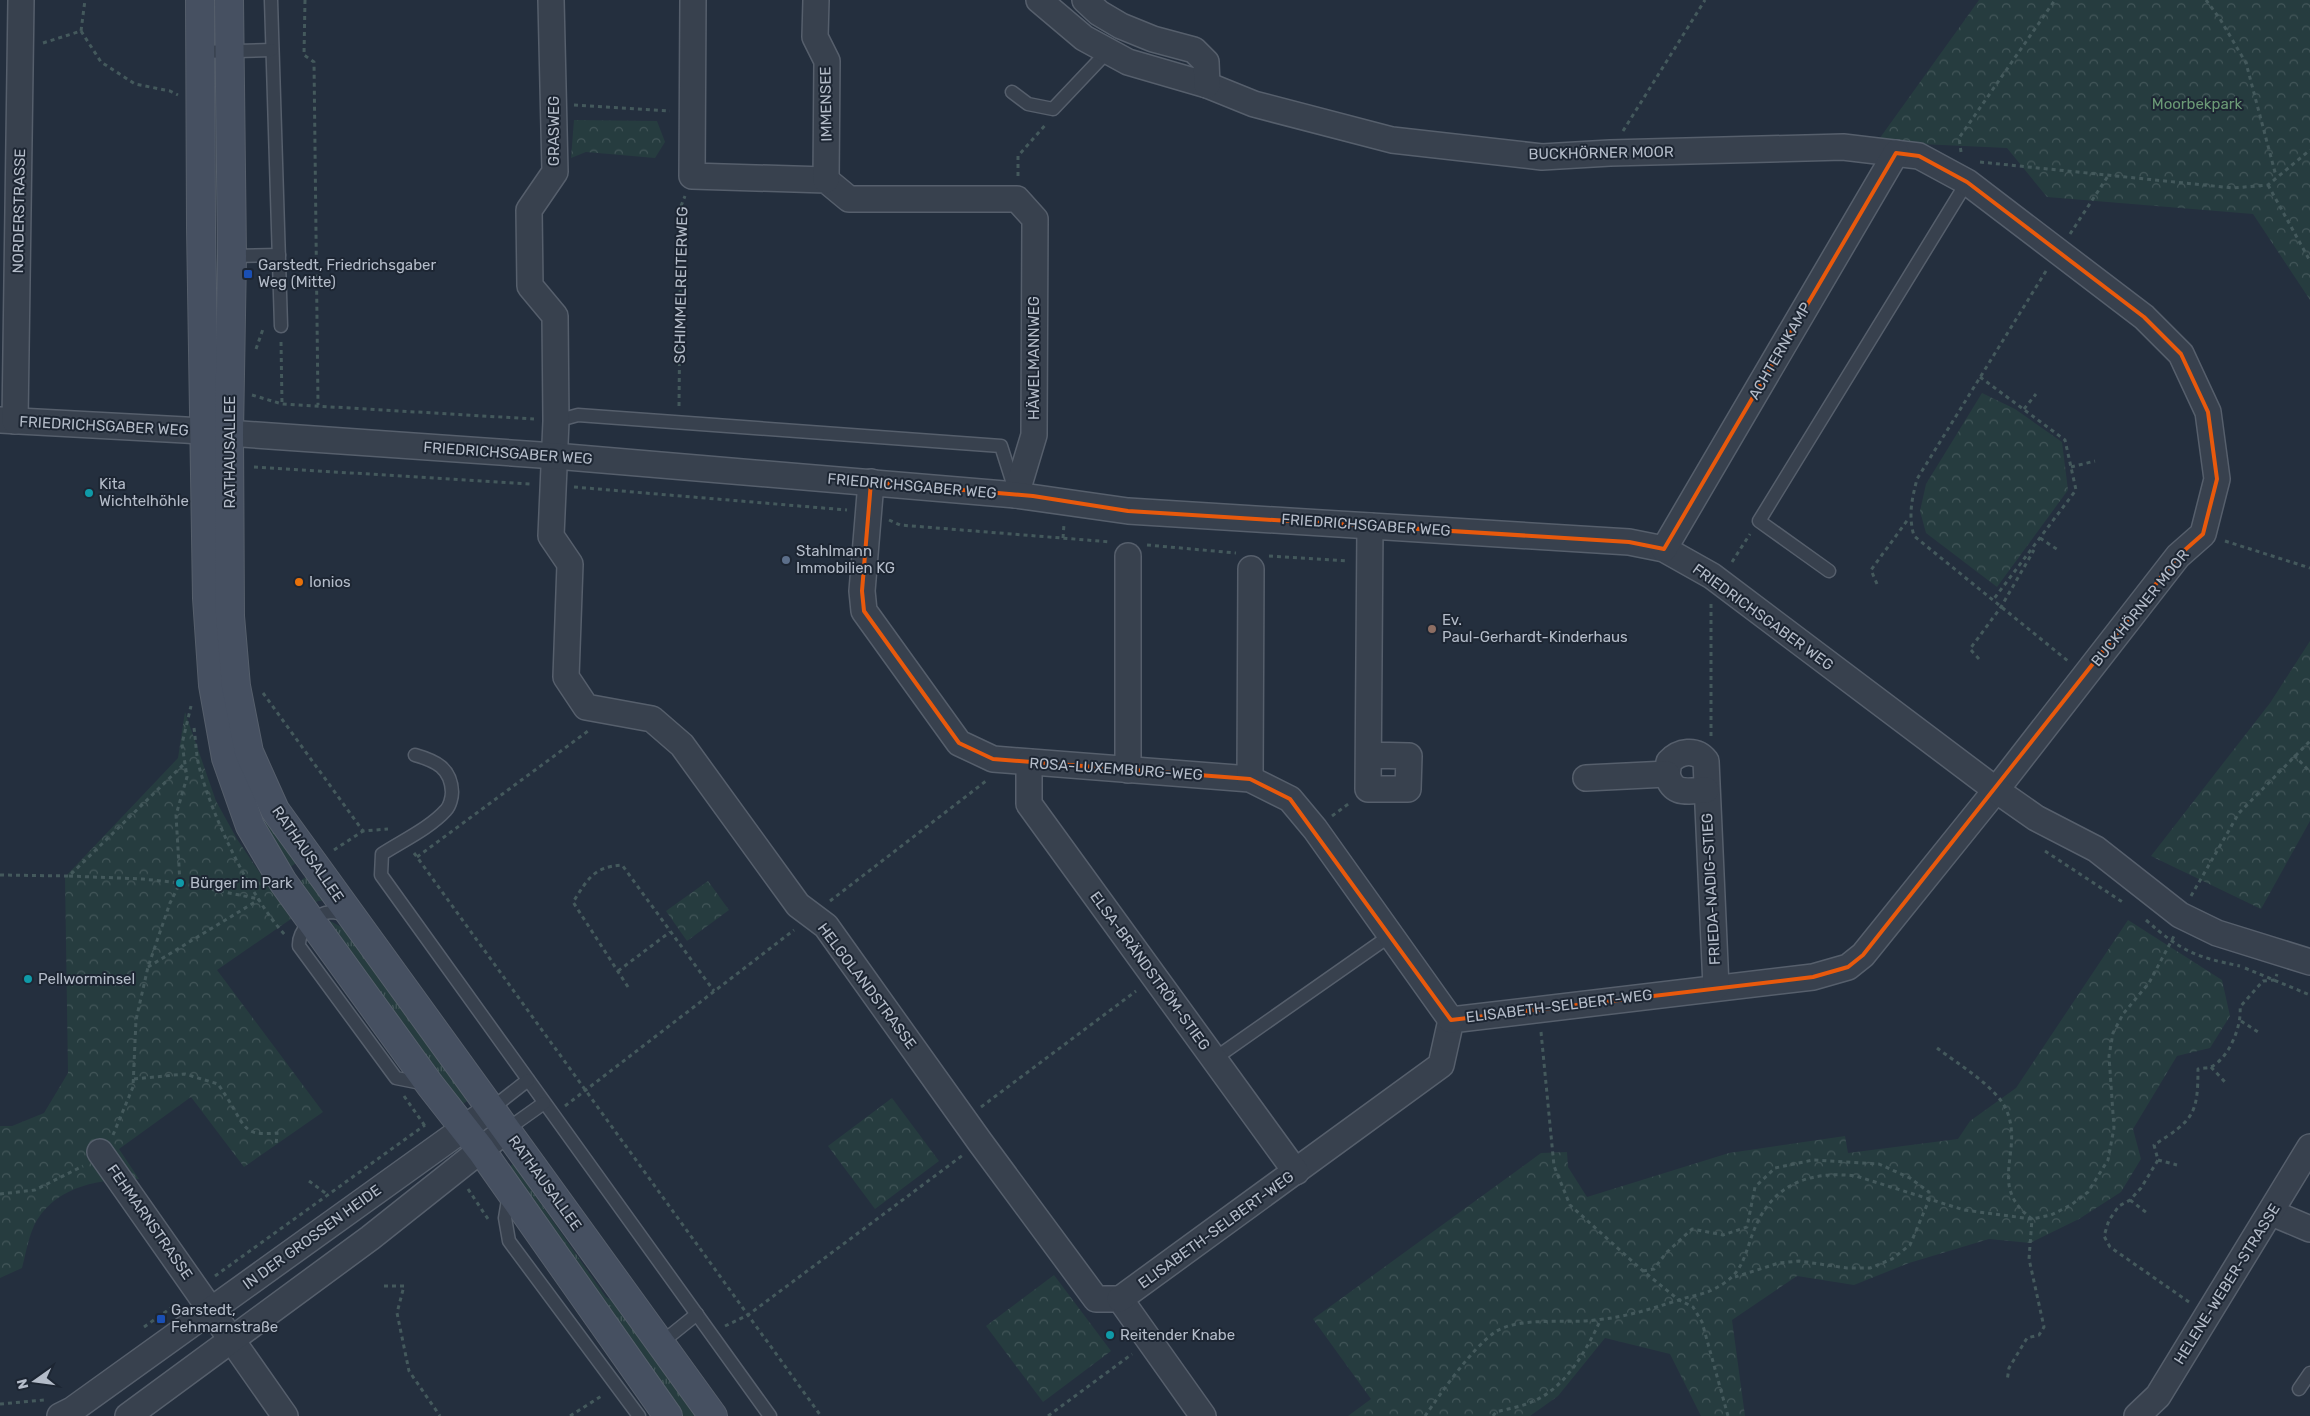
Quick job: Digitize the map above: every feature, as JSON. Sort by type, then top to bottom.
[{"type":"main road","name":"RATHAUSALLEE","points":[[200,0],[200,52],[216,432],[237,692],[249,752],[275,810],[713,1416]]},
{"type":"main road","name":"RATHAUSALLEE","points":[[229,0],[232,256],[216,432],[207,598],[212,685],[226,758],[250,826],[283,882],[430,1085],[481,1150],[668,1416]]},
{"type":"street","name":"NORDERSTRASSE","points":[[8,421],[10,80],[21,49],[21,0]]},
{"type":"street","name":"GRASWEG","points":[[551,0],[555,172],[529,210],[530,286],[554,316],[555,456]]},
{"type":"street","points":[[693,0],[692,176],[826,180],[849,199],[1017,200]]},
{"type":"street","name":"IMMENSEE","points":[[816,0],[815,37],[826,61],[826,180]]},
{"type":"street","name":"BUCKHÖRNER MOOR","points":[[1039,0],[1084,38],[1128,62],[1207,85],[1254,104],[1392,140],[1542,157],[1610,153],[1843,147],[1919,156],[1929,162],[1964,171],[1995,203],[2144,317],[2182,354],[2208,412],[2217,480],[2203,534],[2178,556],[1996,790]]},
{"type":"street","points":[[1085,0],[1099,12],[1121,26],[1153,39],[1194,50],[1206,62],[1207,85]]},
{"type":"street","points":[[1107,52],[1121,26]]},
{"type":"street","name":"ACHTERNKAMP","points":[[1664,549],[1896,153]]},
{"type":"street","name":"HÄWELMANNWEG","points":[[1016,495],[1034,435],[1035,219],[1017,200]]},
{"type":"street","name":"FRIEDRICHSGABER WEG","points":[[8,421],[216,432],[555,456],[1016,495],[1128,510],[1629,542],[1664,549],[1712,594],[2036,818],[2096,849],[2180,915],[2217,933],[2310,962]]},
{"type":"street","name":"HELGOLANDSTRASSE","points":[[555,456],[551,536],[570,564],[566,677],[586,707],[652,719],[682,745],[798,905],[826,926],[980,1142],[1096,1299],[1120,1299]]},
{"type":"street","name":"ROSA-LUXEMBURG-WEG","points":[[871,482],[862,591],[864,611],[959,743],[993,759],[1250,779],[1290,799],[1315,829],[1451,1020]]},
{"type":"street","points":[[1369,755],[1409,756],[1408,789],[1368,789],[1370,526]]},
{"type":"street","points":[[1128,548],[1128,770]]},
{"type":"street","points":[[1250,779],[1251,560]]},
{"type":"street","points":[[1702,757],[1689,752],[1674,756],[1669,762],[1667,774],[1670,785],[1675,789],[1706,790]]},
{"type":"street","name":"FRIEDA-NADIG-STIEG","points":[[1702,757],[1706,761],[1716,987]]},
{"type":"street","name":"ELSA-BRÄNDSTRÖM-STIEG","points":[[1029,762],[1030,804],[1296,1172]]},
{"type":"street","points":[[1586,778],[1667,774]]},
{"type":"street","name":"ELISABETH-SELBERT-WEG","points":[[1120,1299],[1441,1065],[1451,1020],[1538,1008],[1813,977],[1848,966],[1863,955],[1996,790]]},
{"type":"street","points":[[128,1416],[370,1238],[481,1150],[499,1119]]},
{"type":"street","name":"IN DER GROSSEN HEIDE","points":[[60,1416],[72,1410],[464,1129],[499,1119]]},
{"type":"street","name":"HELENE-WEBER-STRASSE","points":[[2138,1416],[2158,1396],[2272,1213],[2310,1147]]},
{"type":"street","name":"FEHMARNSTRASSE","points":[[100,1152],[212,1309],[285,1416]]},
{"type":"street","points":[[2272,1213],[2310,1229]]},
{"type":"street","points":[[1120,1299],[1203,1416]]},
{"type":"lane","points":[[271,0],[281,326]]},
{"type":"lane","points":[[200,52],[272,50]]},
{"type":"lane","points":[[1012,92],[1028,104],[1053,109],[1107,52]]},
{"type":"lane","points":[[1830,571],[1759,521],[1964,171]]},
{"type":"lane","points":[[232,256],[279,255]]},
{"type":"lane","name":"FRIEDRICHSGABER WEG","points":[[556,421],[578,415],[1001,446],[1016,495]]},
{"type":"lane","points":[[415,755],[434,761],[444,768],[451,781],[452,796],[447,809],[382,854],[381,875],[770,1416]]},
{"type":"lane","points":[[312,922],[325,913],[333,912],[354,918]]},
{"type":"lane","points":[[1214,1059],[1391,936]]},
{"type":"lane","points":[[499,1119],[528,1080]]},
{"type":"lane","points":[[499,1119],[544,1103]]},
{"type":"lane","points":[[510,1192],[505,1218],[509,1241],[639,1416]]},
{"type":"lane","points":[[661,1343],[697,1314]]},
{"type":"lane","points":[[2299,1389],[2310,1373]]},
{"type":"path","points":[[85,0],[81,31],[101,62],[135,84],[170,91],[179,96]]},
{"type":"path","points":[[305,0],[304,55],[314,62],[318,405]]},
{"type":"path","points":[[1610,153],[1705,0]]},
{"type":"path","points":[[2055,0],[1959,138],[1964,171],[2108,176],[2233,188],[2268,185],[2276,176],[2310,150]]},
{"type":"path","points":[[2206,0],[2220,19],[2246,63],[2276,176]]},
{"type":"path","points":[[21,49],[81,31]]},
{"type":"path","points":[[554,104],[693,113]]},
{"type":"path","points":[[1017,200],[1018,156],[1051,118],[1053,109]]},
{"type":"path","name":"SCHIMMELREITERWEG","points":[[679,422],[681,206],[692,176]]},
{"type":"path","points":[[2086,675],[1914,536],[1910,517],[1917,479],[2058,252],[2108,176]]},
{"type":"path","points":[[2268,185],[2310,261]]},
{"type":"path","points":[[255,351],[268,318],[280,308]]},
{"type":"path","points":[[281,326],[282,404]]},
{"type":"path","points":[[1980,377],[2065,440],[2076,490],[1993,600]]},
{"type":"path","points":[[254,386],[254,395],[282,404],[556,421]]},
{"type":"path","points":[[2024,409],[2036,394]]},
{"type":"path","points":[[2071,467],[2095,461]]},
{"type":"path","points":[[254,467],[553,486],[868,512],[900,525],[1251,560],[1361,562],[1370,553]]},
{"type":"path","points":[[1877,584],[1871,570],[1910,517]]},
{"type":"path","points":[[1702,757],[1711,741],[1712,594],[1759,521]]},
{"type":"path","points":[[2203,534],[2310,568]]},
{"type":"path","points":[[2041,537],[2058,550]]},
{"type":"path","points":[[1979,659],[1970,649],[2001,607],[2041,537]]},
{"type":"path","points":[[1712,594],[1719,609]]},
{"type":"path","points":[[262,692],[363,831]]},
{"type":"path","points":[[0,1194],[35,1190],[90,1163],[110,1141],[134,1079],[136,1020],[148,967],[170,903],[180,883],[176,815],[187,777],[182,744],[191,705]]},
{"type":"path","points":[[418,857],[613,712]]},
{"type":"path","points":[[1734,1277],[1747,1252],[1757,1222],[1771,1199],[1789,1186],[1812,1177],[1838,1174],[1856,1176],[1964,1210],[2032,1219],[2051,1215],[2071,1205],[2088,1192],[2108,1160],[2114,1128],[2109,1056],[2113,1034],[2123,1014],[2149,983],[2171,943],[2180,915],[2239,813],[2294,755],[2310,741]]},
{"type":"path","points":[[2294,755],[2310,772]]},
{"type":"path","points":[[553,1116],[585,1089],[993,776],[993,759]]},
{"type":"path","points":[[69,876],[185,762]]},
{"type":"path","points":[[1315,829],[1368,789]]},
{"type":"path","points":[[313,863],[363,831],[397,828],[821,1416]]},
{"type":"path","points":[[2038,846],[2126,904]]},
{"type":"path","points":[[628,987],[573,902],[586,881],[604,866],[622,865],[714,991]]},
{"type":"path","points":[[0,875],[143,879],[180,883],[260,900]]},
{"type":"path","points":[[148,967],[260,900],[283,882]]},
{"type":"path","points":[[2140,915],[2171,943],[2202,958],[2242,967],[2310,995]]},
{"type":"path","points":[[618,971],[670,932]]},
{"type":"path","points":[[2274,980],[2286,954]]},
{"type":"path","points":[[964,1119],[1155,977]]},
{"type":"path","points":[[2208,1315],[2110,1247],[2104,1236],[2109,1220],[2119,1206],[2130,1200],[2141,1188],[2158,1160],[2154,1145],[2178,1130],[2194,1113],[2198,1094],[2198,1069],[2211,1067],[2229,1048],[2241,1021],[2240,1007],[2248,995],[2263,981],[2274,980]]},
{"type":"path","points":[[1538,1008],[1554,1166],[1570,1205],[1643,1271],[1679,1300],[1693,1307],[1702,1322],[1728,1416]]},
{"type":"path","points":[[2241,1021],[2258,1032]]},
{"type":"path","points":[[1938,1048],[1993,1092],[2006,1110],[2012,1140],[2008,1168],[2010,1192],[2018,1208],[2032,1219]]},
{"type":"path","points":[[2211,1067],[2224,1082]]},
{"type":"path","points":[[134,1079],[185,1074],[218,1084],[240,1122],[248,1130],[261,1134],[277,1133],[276,1146]]},
{"type":"path","points":[[712,1335],[732,1321],[748,1315],[980,1142]]},
{"type":"path","points":[[1425,1416],[1477,1348],[1496,1332],[1517,1323],[1582,1322],[1636,1314],[1711,1290],[1734,1277],[1779,1263],[1799,1261],[1847,1268],[1870,1268],[1885,1262],[1910,1245],[1929,1200],[1929,1192],[1910,1178],[1879,1164],[1813,1160],[1775,1168],[1755,1187],[1747,1227],[1723,1235],[1692,1229],[1666,1253],[1654,1269],[1643,1271]]},
{"type":"path","points":[[2158,1160],[2177,1165]]},
{"type":"path","points":[[2130,1200],[2147,1213]]},
{"type":"path","points":[[2007,1381],[2009,1368],[2027,1338],[2040,1335],[2044,1326],[2029,1259],[2032,1219]]},
{"type":"path","points":[[384,1286],[404,1286],[397,1313],[409,1371],[440,1416]]},
{"type":"path","points":[[1493,1416],[1496,1412],[1531,1402],[1566,1378],[1590,1343],[1601,1319]]},
{"type":"path","points":[[1048,1416],[1151,1341]]},
{"type":"path","points":[[570,1416],[616,1386]]},
{"type":"highlighted area","points":[[1896,153],[1919,156],[1967,182],[2144,317],[2181,354],[2208,412],[2217,479],[2203,534],[2178,556],[1863,955],[1848,967],[1813,977],[1451,1020],[1290,799],[1250,779],[993,759],[959,743],[864,611],[862,591],[871,482],[1033,496],[1128,511],[1629,542],[1664,549]]},
{"type":"green space","name":"Moorbekpark","points":[[1979,0],[2310,0],[2310,300],[2253,214],[2047,197],[2007,148],[1877,142]]},
{"type":"green space","points":[[574,120],[657,121],[665,142],[655,158],[586,152],[571,158]]},
{"type":"green space","points":[[1982,393],[2015,409],[2062,442],[2068,490],[1997,587],[1926,533],[1920,511],[1926,484]]},
{"type":"green space","points":[[2310,641],[2310,821],[2261,909],[2151,856],[2270,703]]},
{"type":"green space","points":[[224,696],[301,860],[287,869],[248,792]]},
{"type":"green space","points":[[185,712],[216,801],[237,839],[291,919],[217,970],[323,1112],[244,1167],[191,1097],[119,1149],[139,1179],[110,1180],[82,1186],[57,1199],[46,1208],[34,1225],[22,1268],[0,1278],[0,1126],[12,1126],[44,1113],[68,1073],[65,877],[178,758]]},
{"type":"green space","points":[[311,873],[330,901],[318,901],[311,905],[296,884]]},
{"type":"green space","points":[[708,881],[729,910],[687,941],[666,911]]},
{"type":"green space","points":[[2128,920],[2222,980],[2230,1016],[2210,1048],[2177,1056],[2133,1129],[2141,1159],[2121,1192],[2079,1219],[2030,1243],[1989,1239],[1909,1263],[1854,1285],[1797,1276],[1732,1320],[1745,1416],[1701,1416],[1670,1354],[1605,1338],[1558,1396],[1530,1416],[1348,1416],[1371,1399],[1313,1319],[1541,1153],[1567,1152],[1568,1167],[1587,1197],[1729,1153],[1845,1136],[1848,1153],[1958,1139],[1970,1121],[2016,1088]]},
{"type":"green space","points":[[330,921],[347,930],[470,1099],[463,1104],[458,1100],[326,922]]},
{"type":"green space","points":[[892,1098],[939,1161],[875,1209],[828,1146]]},
{"type":"green space","points":[[513,1164],[606,1297],[617,1303],[702,1416],[679,1416],[504,1171]]},
{"type":"green space","points":[[1054,1275],[1111,1351],[1043,1402],[986,1326]]},
{"type":"place","name":"Garstedt, Friedrichsgaber Weg (Mitte)","points":[[248,274]]},
{"type":"place","name":"Kita Wichtelhöhle","points":[[89,493]]},
{"type":"place","name":"Stahlmann Immobilien KG","points":[[786,560]]},
{"type":"place","name":"Ionios","points":[[299,582]]},
{"type":"place","name":"Ev. Paul-Gerhardt-Kinderhaus","points":[[1432,629]]},
{"type":"place","name":"Bürger im Park","points":[[180,883]]},
{"type":"place","name":"Pellworminsel","points":[[28,979]]},
{"type":"place","name":"Garstedt, Fehmarnstraße","points":[[161,1319]]},
{"type":"place","name":"Reitender Knabe","points":[[1110,1335]]}]
